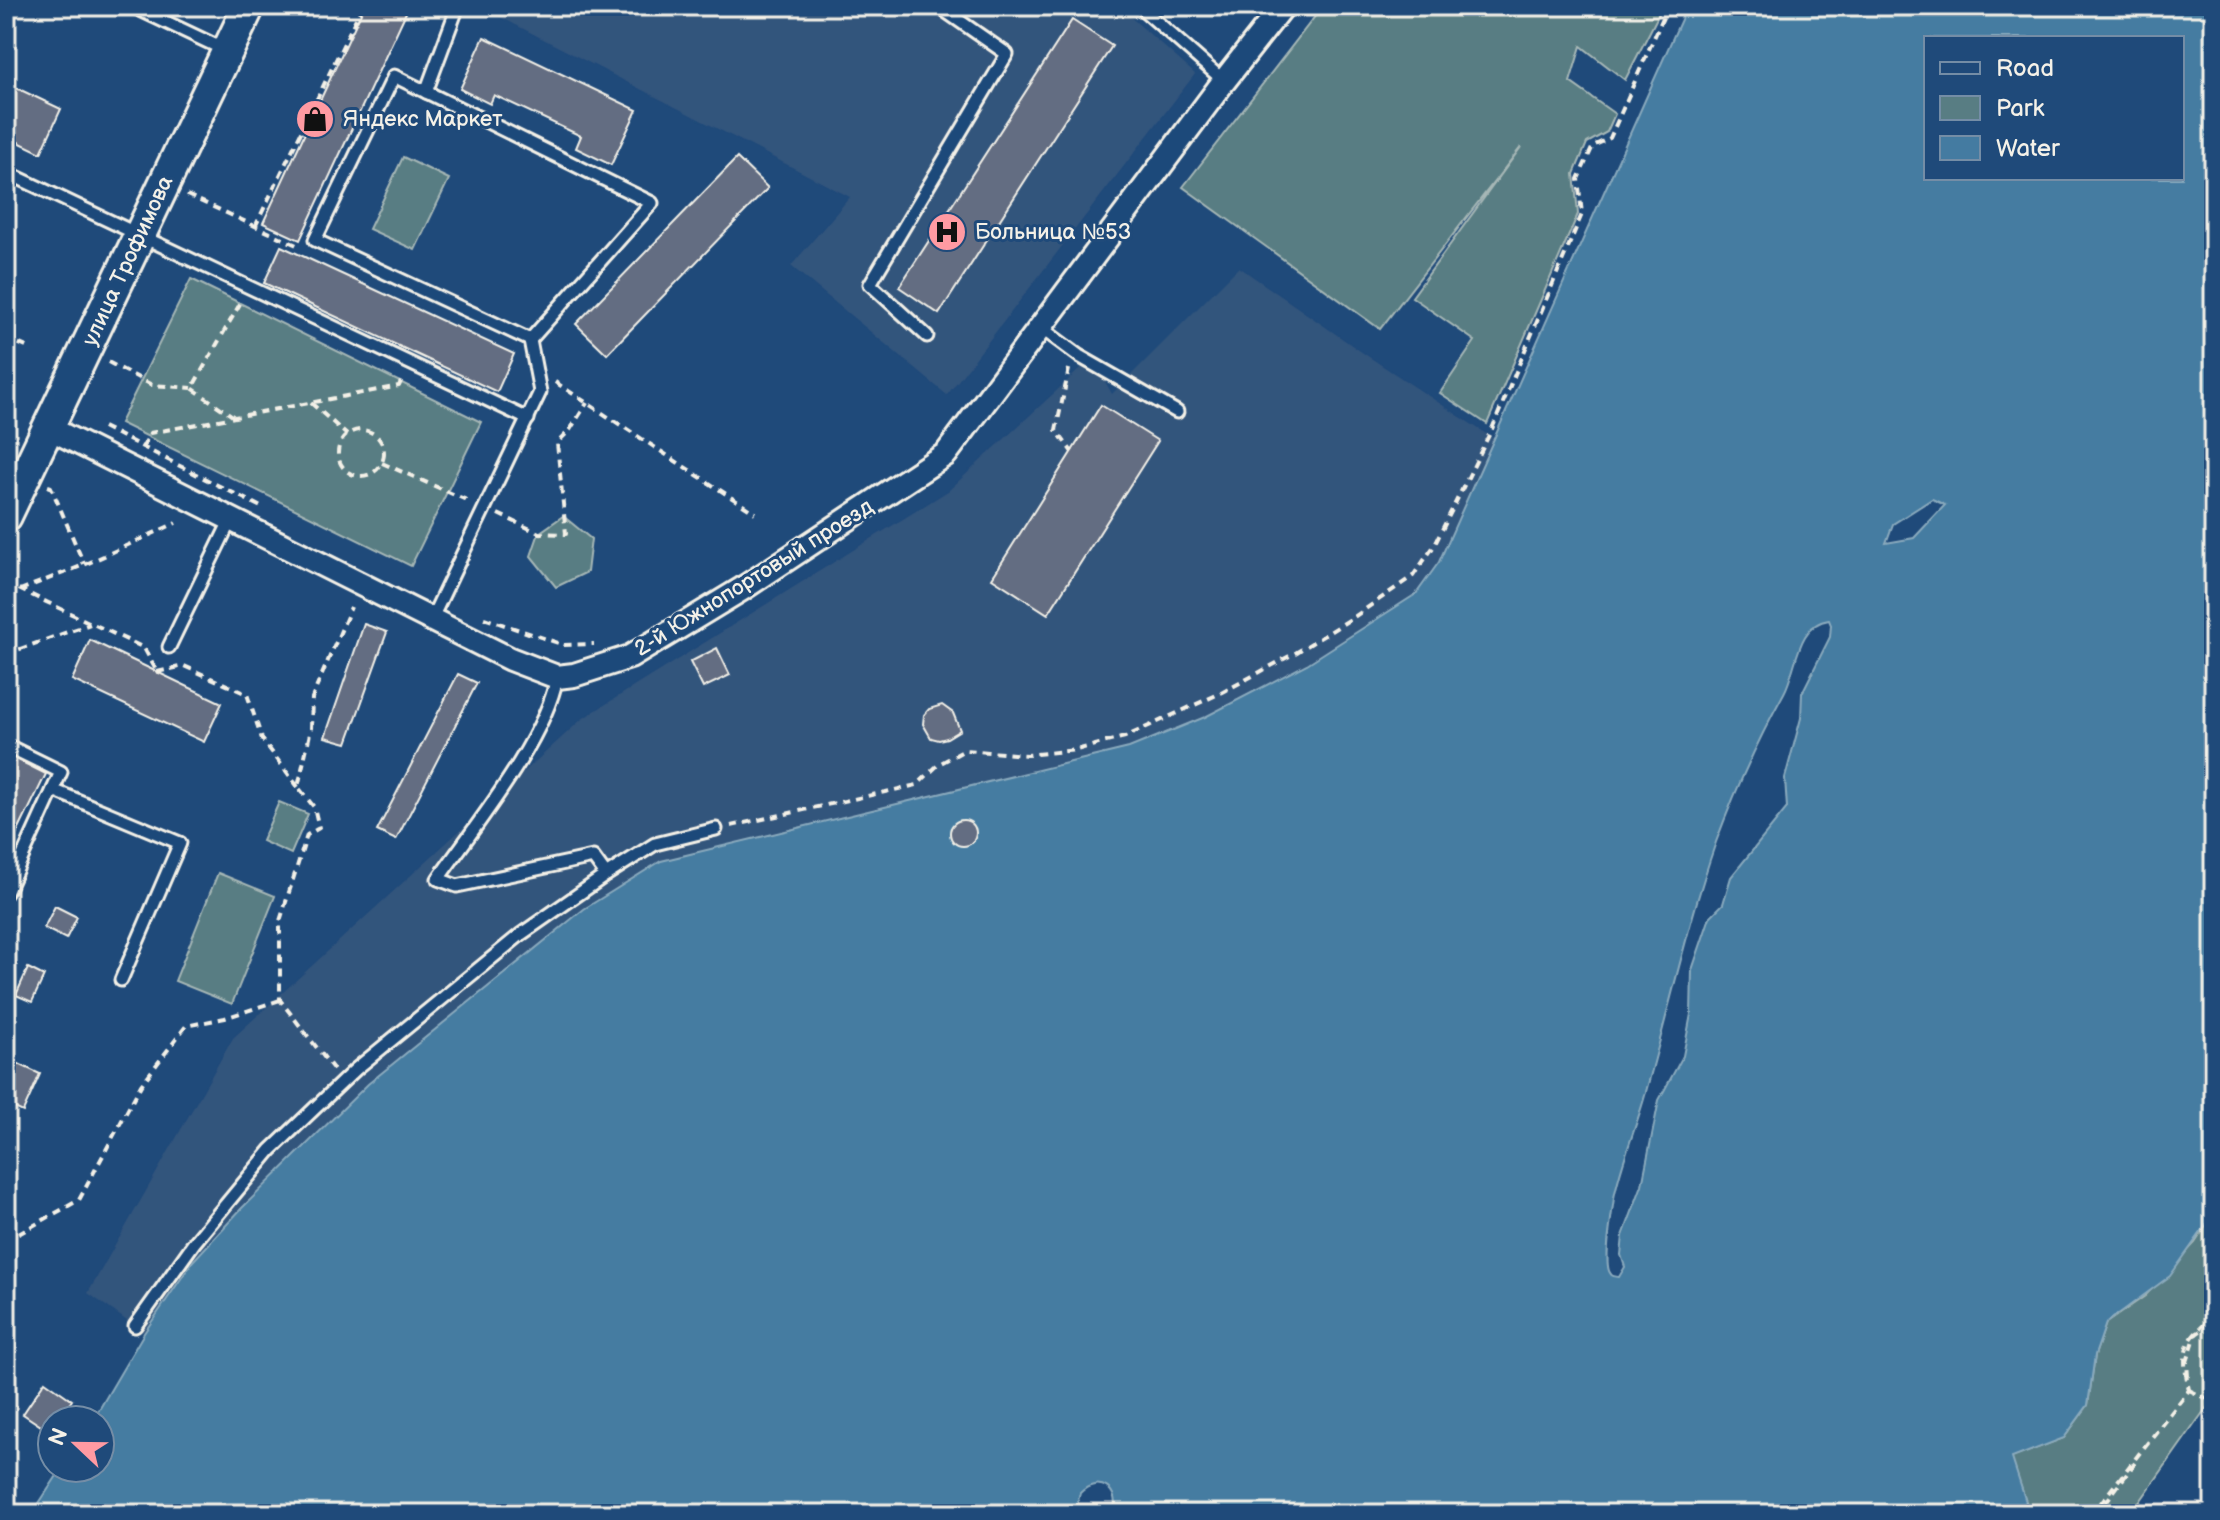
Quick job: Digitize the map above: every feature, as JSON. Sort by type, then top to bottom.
[{"type":"main road","name":"улица Трофимова","points":[[6,516],[249,6]]},
{"type":"street","name":"2-й Южнопортовый проезд","points":[[557,677],[574,675],[630,657],[742,589],[946,454],[1283,6]]},
{"type":"street","points":[[49,428],[510,659],[557,677]]},
{"type":"lane","points":[[132,6],[228,51]]},
{"type":"lane","points":[[426,92],[458,6]]},
{"type":"lane","points":[[927,336],[870,284],[1007,54],[938,6]]},
{"type":"lane","points":[[1139,6],[1224,81]]},
{"type":"lane","points":[[394,76],[652,203],[530,340],[315,240],[394,76]]},
{"type":"lane","points":[[6,172],[528,419]]},
{"type":"lane","points":[[1040,327],[1128,386],[1177,412]]},
{"type":"lane","points":[[431,620],[540,392],[530,340]]},
{"type":"lane","points":[[169,647],[231,519]]},
{"type":"lane","points":[[557,677],[547,715],[498,794],[438,879],[457,886],[593,857],[606,875]]},
{"type":"lane","points":[[6,745],[61,772],[6,893]]},
{"type":"lane","points":[[53,790],[180,843],[121,980]]},
{"type":"lane","points":[[135,1326],[194,1243],[271,1150],[343,1081],[520,935],[606,875],[655,844],[716,829]]},
{"type":"path","points":[[255,227],[362,6]]},
{"type":"path","points":[[716,829],[917,785],[939,764],[965,750],[1027,755],[1076,750],[1125,737],[1223,692],[1297,652],[1413,576],[1434,546],[1492,429],[1582,214],[1578,179],[1593,146],[1610,138],[1668,6]]},
{"type":"path","points":[[187,195],[299,247]]},
{"type":"path","points":[[192,388],[249,288]]},
{"type":"path","points":[[6,338],[31,349]]},
{"type":"path","points":[[1072,452],[1056,430],[1073,351]]},
{"type":"path","points":[[108,362],[152,385],[192,388],[234,417]]},
{"type":"path","points":[[537,377],[552,380],[755,513]]},
{"type":"path","points":[[143,447],[150,433],[399,386]]},
{"type":"path","points":[[311,403],[347,435]]},
{"type":"path","points":[[382,463],[539,533],[566,534],[557,443],[570,430],[587,403]]},
{"type":"path","points":[[103,427],[267,509]]},
{"type":"path","points":[[361,430],[376,435],[384,448],[382,463],[372,474],[357,476],[340,462],[339,447],[347,435],[361,430]]},
{"type":"path","points":[[51,487],[84,565]]},
{"type":"path","points":[[20,590],[176,523]]},
{"type":"path","points":[[6,583],[144,648],[157,672]]},
{"type":"path","points":[[298,787],[311,729],[312,698],[351,607]]},
{"type":"path","points":[[478,616],[564,645],[595,644]]},
{"type":"path","points":[[6,654],[91,623]]},
{"type":"path","points":[[157,672],[163,660]]},
{"type":"path","points":[[157,672],[184,666],[247,694],[262,739],[314,807],[319,828],[307,835],[280,921],[280,1000],[343,1081]]},
{"type":"path","points":[[6,1241],[79,1200],[141,1085],[186,1026],[225,1018],[280,1000]]},
{"type":"path","points":[[2094,1514],[2189,1390],[2187,1362],[2196,1334],[2214,1320]]},
{"type":"path","points":[[2189,1390],[2214,1402]]},
{"type":"path","points":[[1400,1502],[1400,1514]]},
{"type":"shaded area","name":"Больница №53","points":[[479,6],[1118,6],[1195,74],[947,395],[791,266],[850,197]]},
{"type":"shaded area","points":[[1239,267],[1494,439],[1439,563],[1417,594],[1307,664],[1205,717],[1129,748],[660,861],[584,909],[368,1084],[241,1209],[193,1261],[144,1333],[88,1293],[233,1038],[582,719],[948,491],[1092,358],[1112,394]]},
{"type":"green space","points":[[1323,6],[1663,6],[1625,80],[1581,46],[1570,82],[1615,114],[1607,132],[1587,143],[1574,174],[1578,214],[1487,424],[1440,393],[1475,341],[1412,297],[1521,147],[1380,329],[1183,187]]},
{"type":"green space","points":[[403,157],[449,179],[415,250],[369,229]]},
{"type":"green space","points":[[191,279],[481,422],[411,566],[120,423]]},
{"type":"green space","points":[[563,516],[591,539],[587,572],[556,587],[531,556],[539,533]]},
{"type":"green space","points":[[279,802],[308,814],[291,854],[262,841]]},
{"type":"green space","points":[[218,873],[275,896],[232,1004],[175,981]]},
{"type":"green space","points":[[2214,1214],[2214,1397],[2131,1514],[2015,1514],[2026,1502],[2011,1458],[2064,1438],[2088,1405],[2095,1355],[2106,1323],[2145,1296],[2195,1243]]},
{"type":"water","points":[[1687,6],[2214,6],[2214,1214],[2170,1276],[2106,1323],[2095,1355],[2088,1405],[2064,1438],[2012,1458],[2026,1502],[2015,1514],[1112,1514],[1115,1505],[1111,1492],[1107,1487],[1094,1485],[1080,1493],[1077,1505],[1081,1514],[32,1514],[52,1484],[116,1484],[116,1404],[102,1404],[144,1333],[193,1261],[241,1209],[368,1084],[584,909],[661,861],[1129,748],[1205,717],[1307,664],[1416,594],[1439,562]],"holes":[[[1932,499],[1945,505],[1914,538],[1886,543],[1893,524]],[[1829,620],[1830,637],[1802,693],[1801,718],[1785,778],[1787,808],[1731,877],[1723,904],[1710,917],[1692,970],[1691,1014],[1683,1056],[1659,1100],[1642,1185],[1623,1236],[1621,1255],[1625,1267],[1619,1277],[1614,1276],[1609,1271],[1607,1256],[1617,1184],[1643,1102],[1706,872],[1731,804],[1788,683],[1804,639],[1818,623]]]},
{"type":"building","points":[[364,6],[409,6],[300,240],[263,223]]},
{"type":"building","points":[[1072,20],[1112,46],[939,314],[899,287]]},
{"type":"building","points":[[484,37],[637,110],[611,165],[576,148],[581,136],[494,95],[490,104],[460,89]]},
{"type":"building","points":[[6,83],[61,109],[41,153],[6,136]]},
{"type":"building","points":[[737,158],[768,188],[607,354],[576,324]]},
{"type":"building","points":[[281,246],[514,354],[497,392],[264,283]]},
{"type":"building","points":[[1101,405],[1158,441],[1048,614],[992,578]]},
{"type":"building","points":[[364,624],[387,632],[347,743],[325,737]]},
{"type":"building","points":[[90,640],[222,703],[204,742],[72,680]]},
{"type":"building","points":[[717,648],[730,675],[703,688],[690,662]]},
{"type":"building","points":[[458,674],[477,683],[396,840],[377,831]]},
{"type":"building","points":[[942,705],[953,713],[960,730],[939,740],[931,738],[923,724],[924,715],[929,709]]},
{"type":"building","points":[[6,754],[46,774],[6,856]]},
{"type":"building","points":[[963,820],[972,824],[976,833],[972,842],[963,846],[954,842],[950,833],[954,824]]},
{"type":"building","points":[[55,906],[77,917],[66,939],[44,928]]},
{"type":"building","points":[[28,968],[44,976],[32,1002],[16,995]]},
{"type":"building","points":[[6,1058],[40,1074],[23,1112],[6,1104]]},
{"type":"building","points":[[45,1381],[72,1400],[69,1404],[36,1404],[36,1423],[23,1414]]},
{"type":"place","name":"Яндекс Маркет","points":[[315,119]]},
{"type":"place","name":"Больница №53","points":[[947,232]]}]
